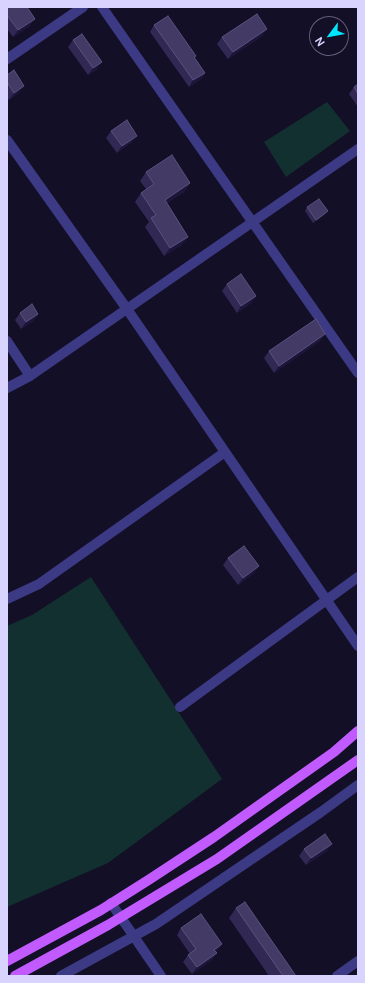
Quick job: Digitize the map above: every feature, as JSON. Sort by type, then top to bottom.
[{"type":"main road","points":[[7,961],[111,903],[206,843],[334,752],[358,731]]},
{"type":"main road","points":[[15,976],[120,918],[217,858],[358,760]]},
{"type":"main road","points":[[206,843],[217,858]]},
{"type":"street","points":[[7,58],[83,7]]},
{"type":"street","points":[[102,7],[358,373]]},
{"type":"street","points":[[7,140],[127,309],[358,646]]},
{"type":"street","points":[[7,388],[30,376],[358,149]]},
{"type":"street","points":[[7,341],[30,376]]},
{"type":"street","points":[[7,599],[39,584],[225,452]]},
{"type":"street","points":[[180,707],[358,577]]},
{"type":"street","points":[[61,976],[156,924],[308,821],[358,784]]},
{"type":"street","points":[[111,903],[161,976]]},
{"type":"street","points":[[337,976],[358,961]]},
{"type":"green space","points":[[327,102],[350,131],[286,177],[264,142]]},
{"type":"green space","points":[[91,577],[222,779],[108,863],[7,907],[7,626],[32,615]]},
{"type":"building","points":[[7,7],[27,7],[35,19],[18,30],[7,15]]},
{"type":"building","points":[[257,14],[267,29],[233,52],[222,37]]},
{"type":"building","points":[[168,16],[196,56],[194,57],[205,73],[193,80],[154,25]]},
{"type":"building","points":[[82,34],[102,62],[93,68],[73,40]]},
{"type":"building","points":[[14,70],[24,86],[14,93],[7,82],[7,75]]},
{"type":"building","points":[[358,84],[358,94],[354,87]]},
{"type":"building","points":[[127,120],[137,136],[122,146],[111,131]]},
{"type":"building","points":[[172,155],[190,183],[165,200],[188,237],[170,248],[151,218],[156,215],[141,193],[154,184],[146,172]]},
{"type":"building","points":[[319,199],[328,211],[316,220],[307,207]]},
{"type":"building","points":[[241,274],[256,296],[241,306],[227,284]]},
{"type":"building","points":[[32,304],[38,314],[26,322],[20,313]]},
{"type":"building","points":[[316,319],[325,334],[279,366],[269,351]]},
{"type":"building","points":[[244,546],[259,566],[243,578],[228,558]]},
{"type":"building","points":[[325,834],[332,844],[311,858],[304,849]]},
{"type":"building","points":[[245,902],[296,976],[283,976],[236,908]]},
{"type":"building","points":[[201,914],[222,944],[214,950],[217,953],[197,967],[188,955],[196,949],[181,928]]}]
